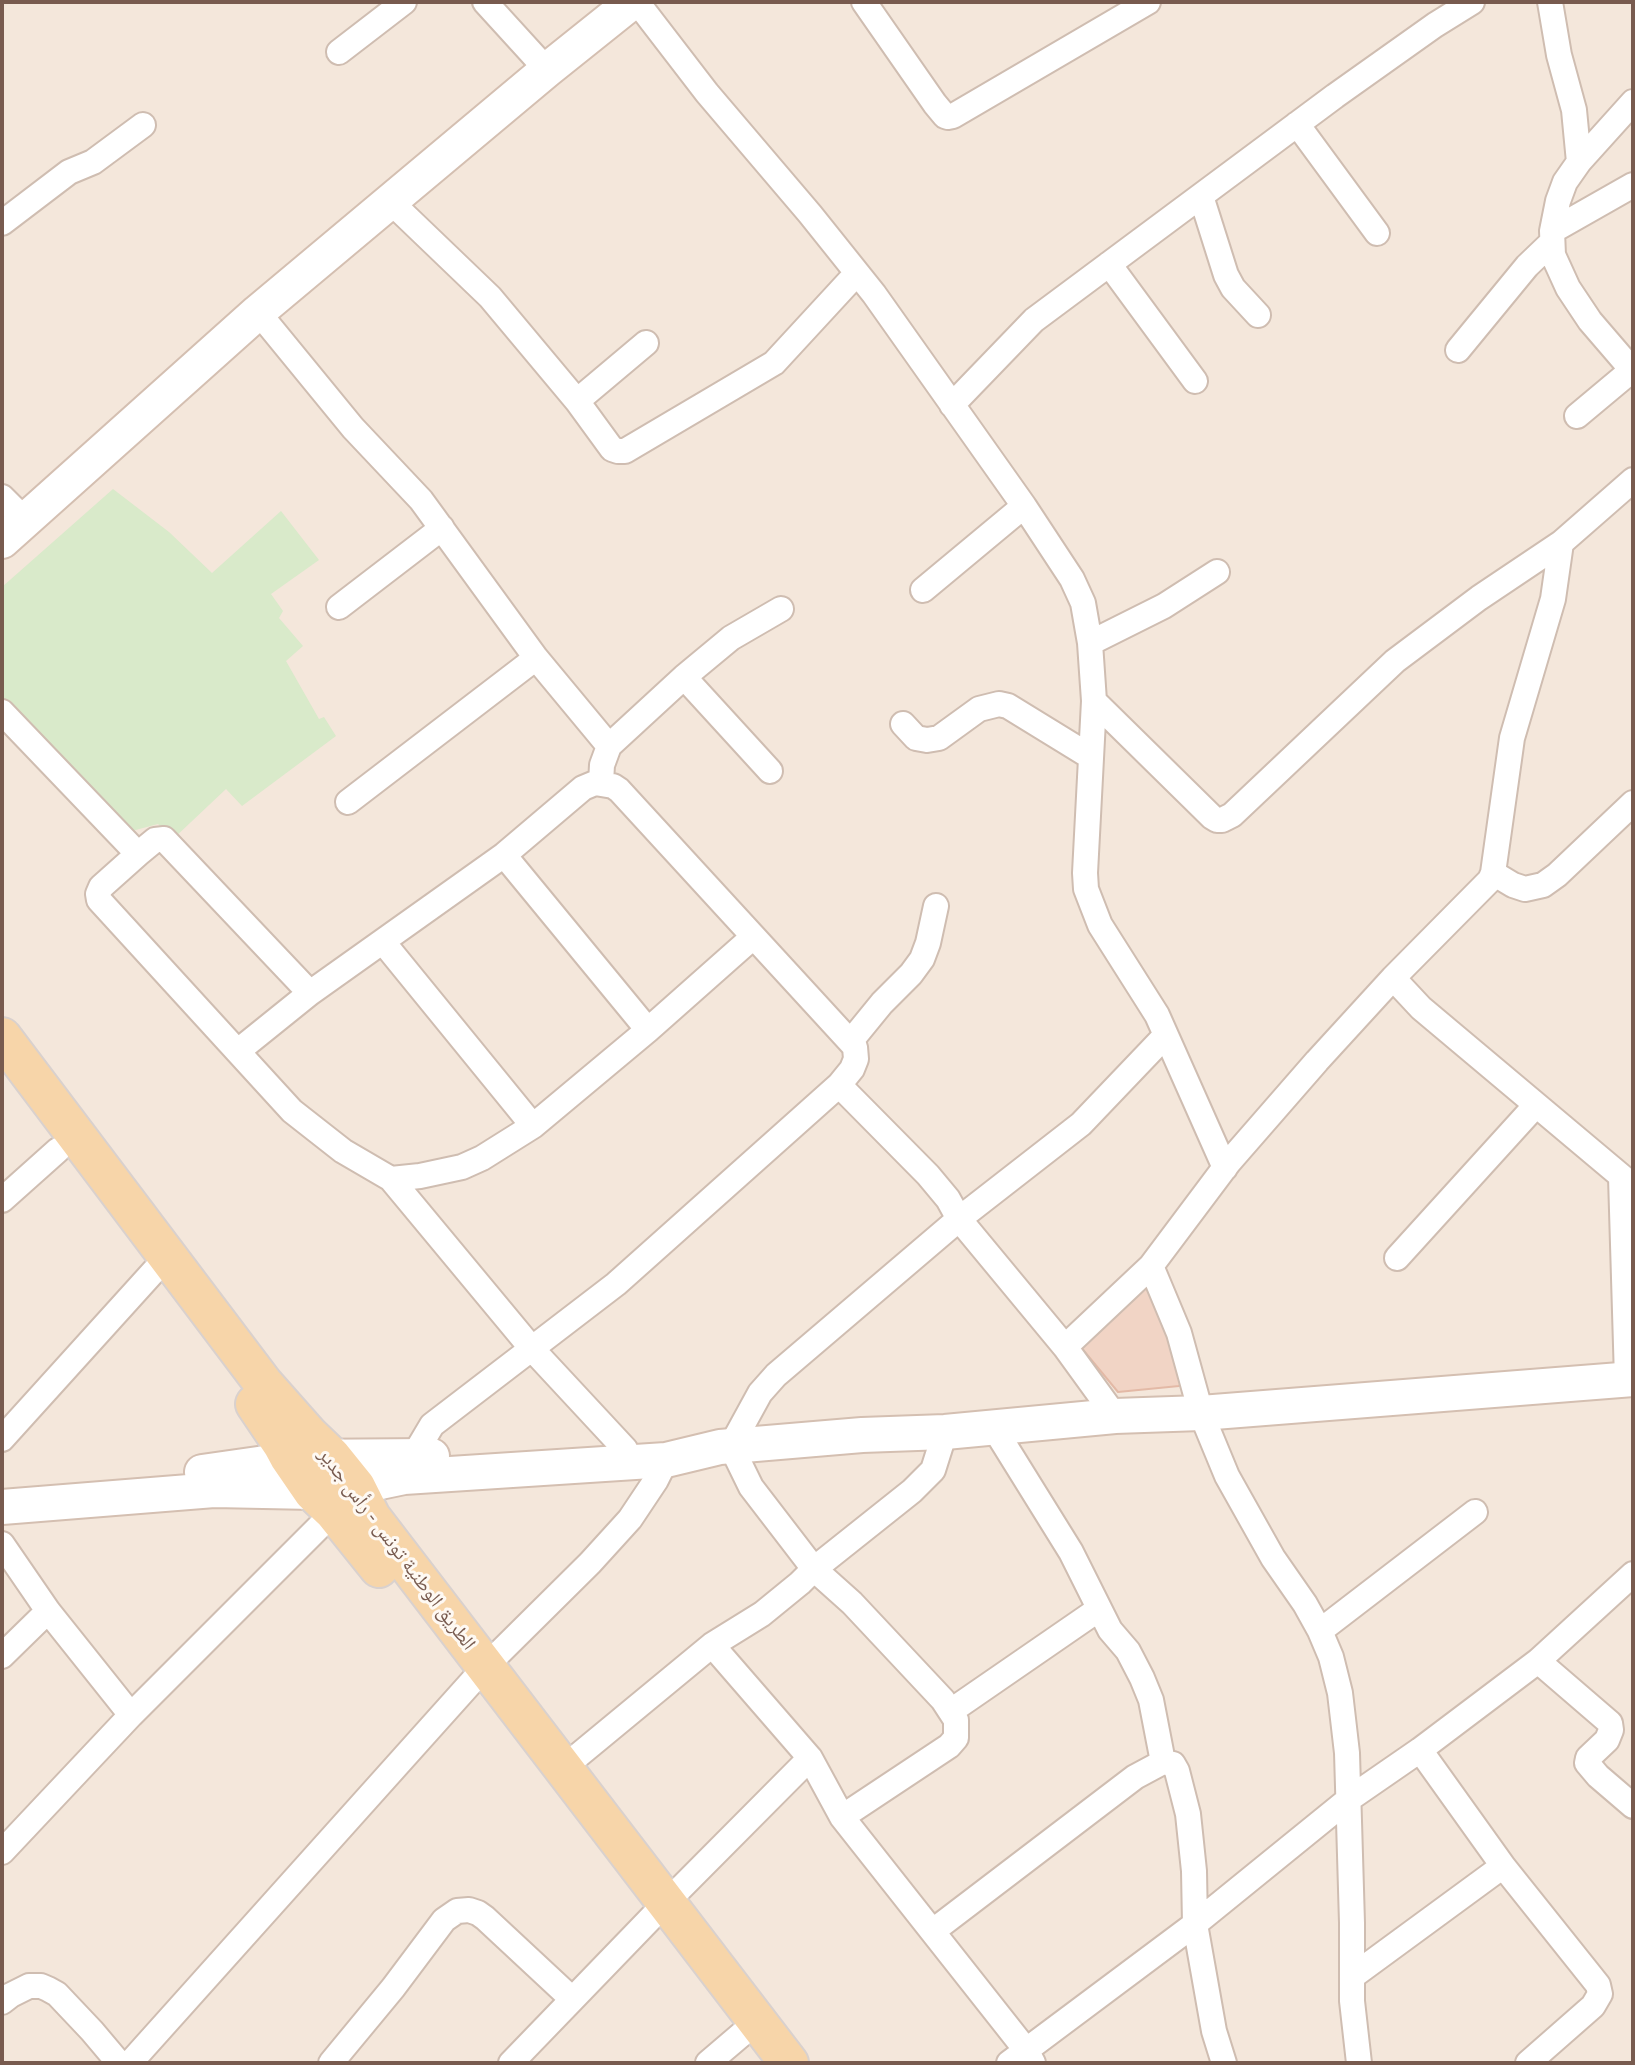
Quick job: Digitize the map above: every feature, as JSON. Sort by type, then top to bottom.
[{"type":"main road","points":[[10,519],[547,70],[635,2]]},
{"type":"main road","name":"الطريق الوطنية تونس - رأس جدير","points":[[2,1037],[263,1383],[331,1456],[334,1497]]},
{"type":"main road","name":"الطريق الوطنية تونس - رأس جدير","points":[[2,1076],[253,1402],[289,1457],[334,1497],[371,1517],[479,1675],[659,1910],[789,2063]]},
{"type":"main road","points":[[2,1490],[222,1470],[289,1457],[413,1457],[668,1445],[725,1446],[1630,1379]]},
{"type":"main road","points":[[2,1507],[214,1490],[334,1497],[404,1477],[666,1460],[725,1446]]},
{"type":"main road","name":"الطريق الوطنية تونس - رأس جدير","points":[[479,1675],[563,1768],[753,2049]]},
{"type":"street","points":[[339,52],[404,2]]},
{"type":"street","points":[[485,2],[547,70]]},
{"type":"street","points":[[635,2],[857,273],[1024,506],[1072,579],[1083,603],[1090,643],[1094,701],[1086,889],[1100,925],[1157,1015],[1225,1168]]},
{"type":"street","points":[[864,2],[920,84],[948,117],[1148,2]]},
{"type":"street","points":[[952,405],[1034,320],[1297,124],[1472,2]]},
{"type":"street","points":[[1550,2],[1559,55],[1574,110],[1579,162]]},
{"type":"street","points":[[1577,416],[1632,371],[1590,321],[1568,288],[1553,255],[1552,237],[1565,182],[1633,102]]},
{"type":"street","points":[[1297,124],[1377,233]]},
{"type":"street","points":[[2,223],[69,172],[96,160],[143,125]]},
{"type":"street","points":[[1458,350],[1552,237],[1633,185]]},
{"type":"street","points":[[1201,196],[1226,275],[1233,288],[1258,315]]},
{"type":"street","points":[[391,202],[490,297],[577,401],[612,449],[625,451],[774,363],[857,273]]},
{"type":"street","points":[[1109,264],[1195,381]]},
{"type":"street","points":[[258,312],[353,428],[421,500],[536,658],[609,746]]},
{"type":"street","points":[[577,401],[646,343]]},
{"type":"street","points":[[1094,701],[1212,817],[1222,820],[1232,815],[1395,661],[1479,598],[1561,543],[1633,480]]},
{"type":"street","points":[[923,590],[1024,506]]},
{"type":"street","points":[[339,607],[442,528]]},
{"type":"street","points":[[1065,1347],[1151,1266],[1225,1168],[1317,1061],[1393,978],[1485,886],[1493,873],[1512,738],[1553,599],[1561,543]]},
{"type":"street","points":[[1090,643],[1164,606],[1217,572]]},
{"type":"street","points":[[601,783],[602,765],[609,746],[731,638],[781,609]]},
{"type":"street","points":[[348,802],[536,658]]},
{"type":"street","points":[[684,677],[770,771]]},
{"type":"street","points":[[903,724],[916,738],[939,738],[979,709],[999,704],[1008,706],[1091,757]]},
{"type":"street","points":[[2,712],[138,854]]},
{"type":"street","points":[[238,1051],[310,993],[504,855],[583,788],[595,783],[619,790],[855,1047],[856,1059],[852,1069],[839,1085],[616,1284],[432,1425],[413,1457]]},
{"type":"street","points":[[1493,873],[1525,889],[1543,885],[1633,803]]},
{"type":"street","points":[[310,993],[164,839],[155,840],[101,887],[99,900],[292,1111],[343,1151],[391,1179],[533,1350],[625,1449]]},
{"type":"street","points":[[504,855],[648,1030]]},
{"type":"street","points":[[851,1041],[922,959],[936,906]]},
{"type":"street","points":[[391,1179],[462,1167],[533,1126],[753,937]]},
{"type":"street","points":[[383,942],[533,1126]]},
{"type":"street","points":[[1393,978],[1421,1008],[1627,1181],[1630,1379]]},
{"type":"street","points":[[842,1817],[953,1743],[957,1725],[951,1711],[852,1603],[814,1569],[751,1487],[725,1446],[760,1393],[776,1375],[959,1219],[1081,1124],[1165,1036]]},
{"type":"street","points":[[839,1085],[928,1175],[948,1199],[959,1219],[1065,1347],[1115,1416]]},
{"type":"street","points":[[1397,1258],[1536,1105]]},
{"type":"street","points":[[2,1200],[58,1150]]},
{"type":"street","points":[[1151,1266],[1179,1333],[1201,1413],[1227,1476],[1273,1558],[1305,1604],[1331,1657],[1340,1693],[1347,1753],[1352,2001],[1359,2063]]},
{"type":"street","points":[[2,1439],[154,1271]]},
{"type":"street","points":[[994,1428],[1071,1552],[1110,1630],[1128,1651],[1142,1678],[1151,1700],[1163,1762]]},
{"type":"street","points":[[563,1768],[712,1645],[762,1614],[924,1480],[933,1470],[945,1432]]},
{"type":"street","points":[[130,2063],[479,1675],[630,1519],[666,1460]]},
{"type":"street","points":[[2,1852],[334,1497]]},
{"type":"street","points":[[1320,1631],[1475,1512]]},
{"type":"street","points":[[2,1544],[48,1611],[131,1715]]},
{"type":"street","points":[[712,1645],[810,1758],[842,1817],[933,1931],[1023,2059],[1349,1799],[1538,1661],[1633,1574]]},
{"type":"street","points":[[951,1711],[1099,1609]]},
{"type":"street","points":[[2,1656],[48,1611]]},
{"type":"street","points":[[1538,1661],[1610,1723],[1609,1737],[1588,1758],[1587,1763],[1633,1806]]},
{"type":"street","points":[[1420,1750],[1503,1866],[1588,1970],[1600,1990],[1593,2006],[1528,2063]]},
{"type":"street","points":[[511,2063],[810,1758]]},
{"type":"street","points":[[933,1931],[1126,1784],[1163,1762],[1173,1764],[1188,1814],[1195,1924],[1214,2031],[1224,2063]]},
{"type":"street","points":[[1353,1976],[1503,1866]]},
{"type":"street","points":[[331,2063],[444,1920],[457,1911],[473,1911],[485,1918],[572,1999]]},
{"type":"street","points":[[2,2002],[29,1986],[48,1989],[57,1994],[119,2063]]},
{"type":"street","points":[[708,2063],[753,2049]]},
{"type":"shaded area","points":[[2,2],[1633,2],[1633,2063],[2,2063]]},
{"type":"green space","points":[[113,489],[169,532],[212,573],[281,511],[319,560],[271,594],[283,611],[279,618],[303,646],[286,661],[319,719],[324,717],[336,736],[242,806],[226,789],[173,839],[158,824],[132,831],[2,696],[2,587]]},
{"type":"building","points":[[1153,1275],[1186,1375],[1179,1386],[1118,1392],[1079,1345]]}]
